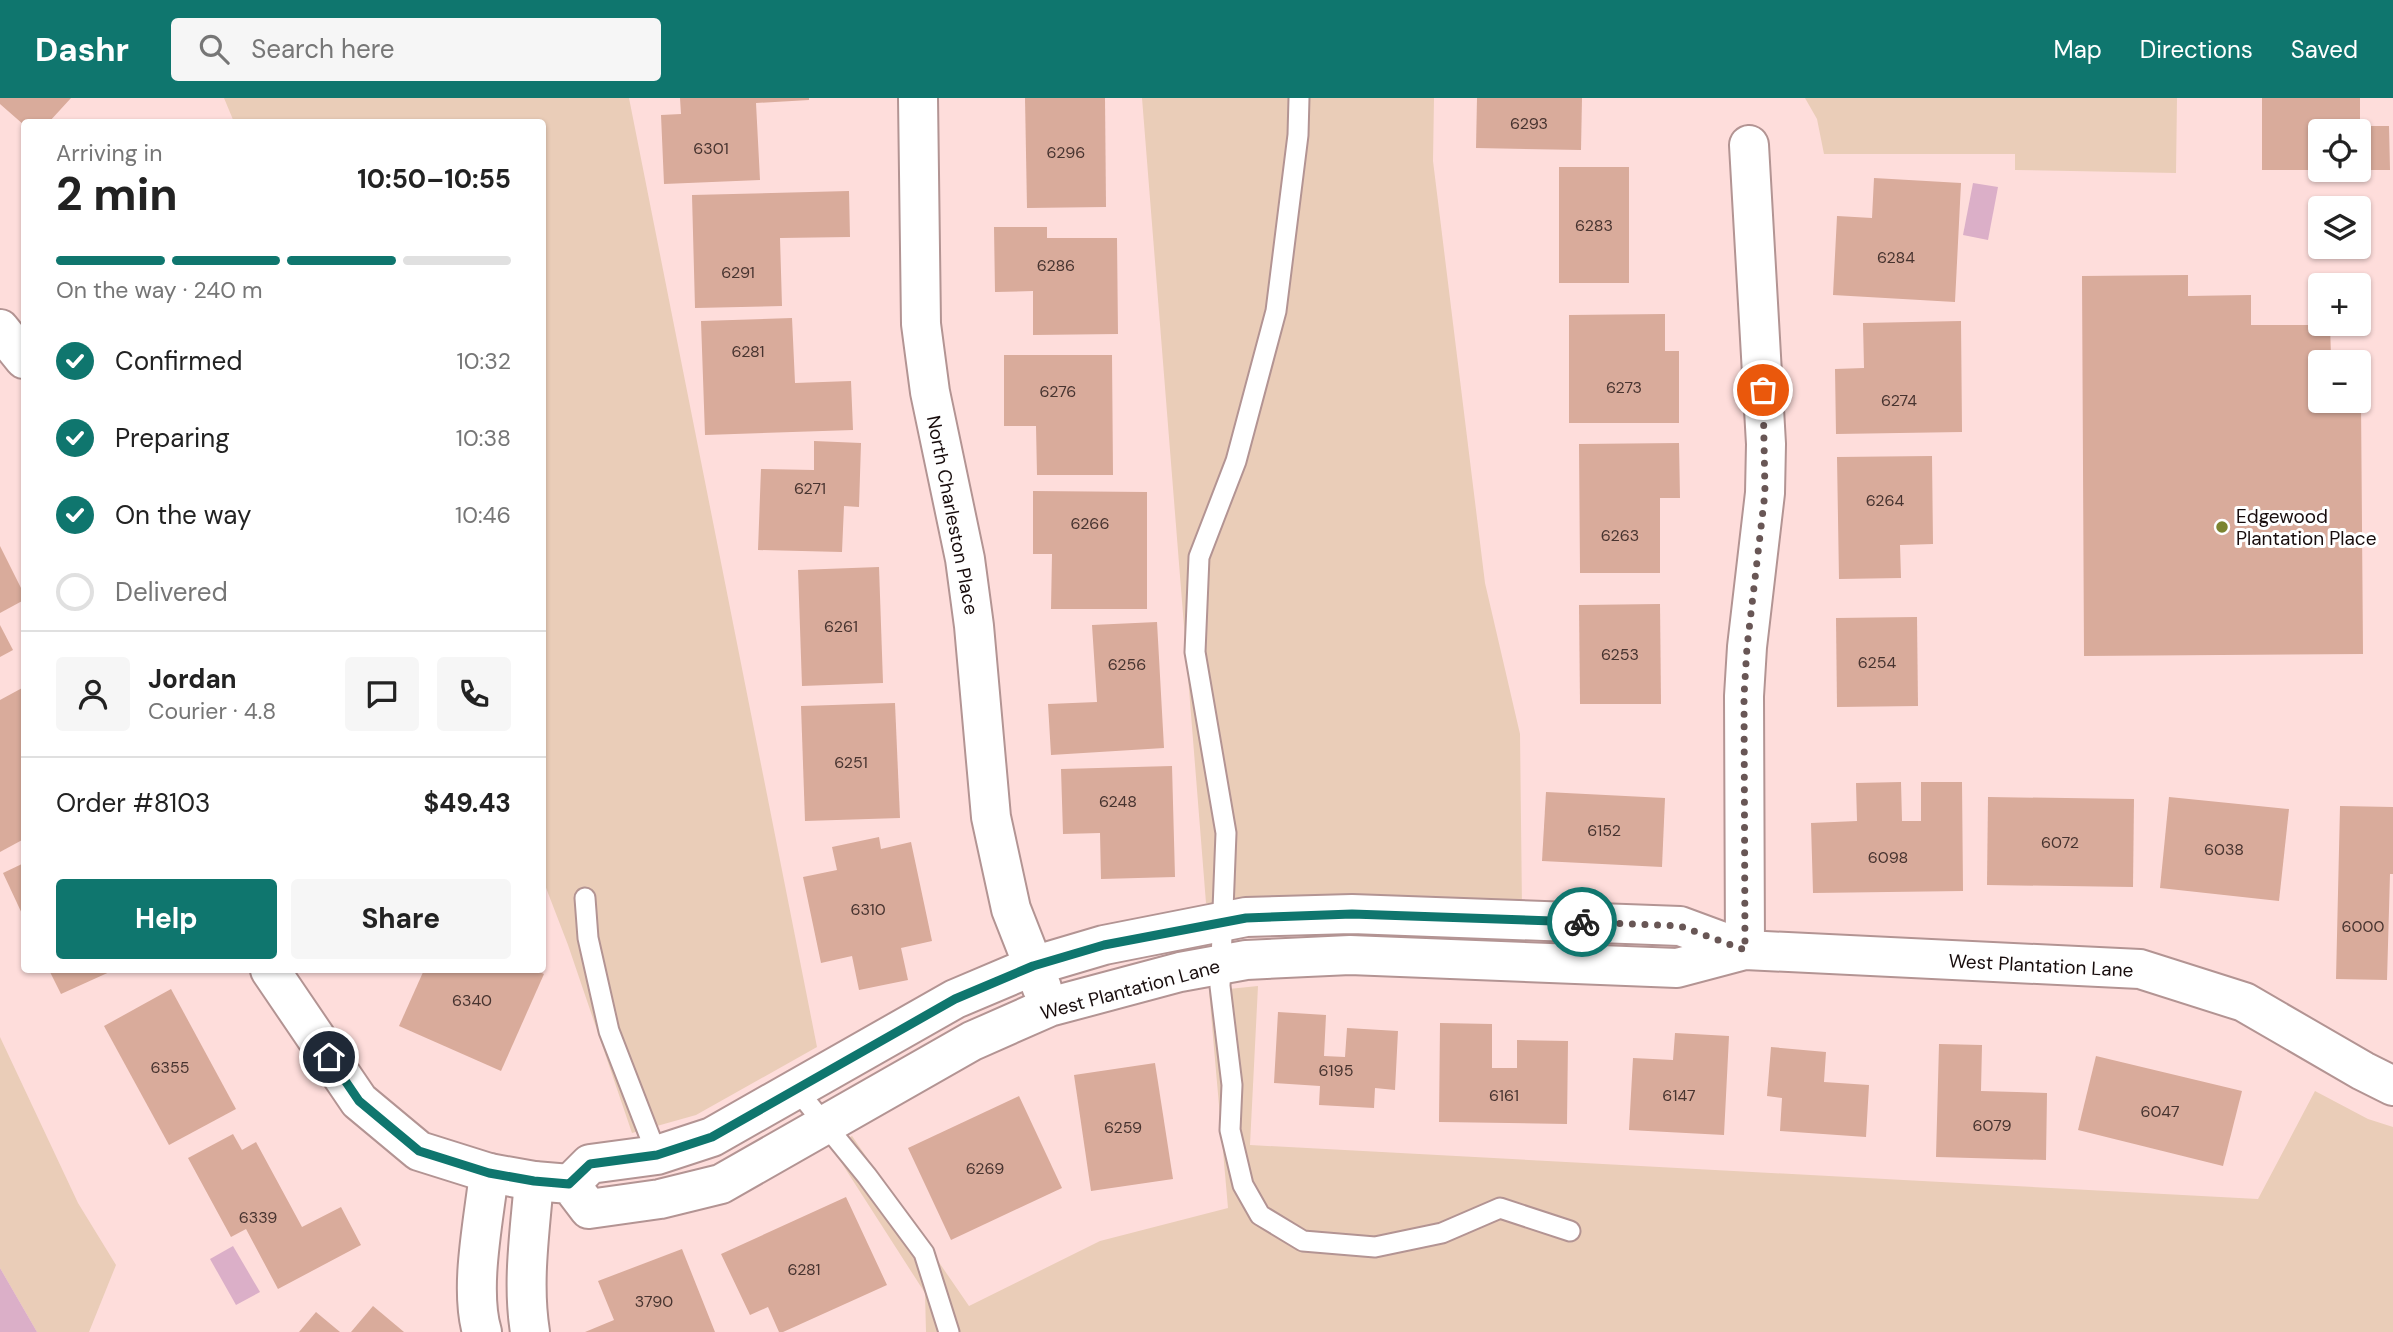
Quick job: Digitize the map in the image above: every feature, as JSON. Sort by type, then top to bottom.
[{"type":"street","name":"North Charleston Place","points":[[918,98],[922,324],[930,392],[965,559],[974,626],[991,817],[1011,909],[1049,1007]]},
{"type":"street","points":[[1745,950],[1744,696],[1765,493],[1766,456],[1749,145]]},
{"type":"street","points":[[0,328],[21,355]]},
{"type":"street","name":"West Plantation Lane","points":[[1745,950],[1677,968],[1350,955],[1246,960],[1180,972],[1049,1007],[972,1041],[720,1184],[660,1199],[589,1209],[552,1183],[590,1164],[657,1155],[712,1137],[955,999],[1033,966],[1104,945],[1246,918],[1352,914],[1680,926],[1745,950],[2140,969],[2244,1002],[2393,1086]]},
{"type":"street","points":[[272,973],[359,1101],[419,1151],[489,1173],[552,1183],[527,1269],[526,1309],[530,1332]]},
{"type":"street","points":[[482,1332],[478,1319],[478,1278],[489,1173]]},
{"type":"lane","points":[[1298,98],[1298,135],[1276,311],[1236,461],[1199,557],[1195,652],[1226,833],[1220,986],[1232,1085],[1230,1130],[1243,1185],[1260,1215],[1303,1241],[1375,1247],[1442,1233],[1500,1208],[1570,1231]]},
{"type":"lane","points":[[585,898],[588,938],[609,1031],[657,1155]]},
{"type":"lane","points":[[796,1090],[867,1176],[924,1253],[949,1332]]},
{"type":"shaded area","points":[[224,98],[629,98],[817,1047],[696,1115],[632,1133],[546,888],[546,119],[233,119]]},
{"type":"shaded area","points":[[1142,98],[1434,98],[1433,161],[1485,583],[1520,734],[1522,908],[1206,903]]},
{"type":"shaded area","points":[[1805,98],[2177,98],[2176,173],[2015,170],[2015,154],[1824,154],[1817,119]]},
{"type":"shaded area","points":[[1973,183],[1998,187],[1988,240],[1963,235]]},
{"type":"shaded area","points":[[1258,986],[1250,1145],[2258,1199],[2315,1091],[2368,1119],[2393,1127],[2393,1332],[926,1332],[925,1293],[832,1148],[852,1136],[969,1306],[1100,1241],[1228,1208],[1209,991]]},
{"type":"shaded area","points":[[0,1037],[78,1203],[116,1265],[89,1332],[37,1332],[0,1268]]},
{"type":"shaded area","points":[[233,1246],[260,1292],[236,1305],[210,1259]]},
{"type":"shaded area","points":[[0,1268],[37,1332],[0,1332]]},
{"type":"building","points":[[0,98],[71,98],[52,119],[21,119],[21,122],[0,104]]},
{"type":"building","points":[[680,98],[809,100],[756,103],[760,180],[664,184],[661,115],[681,114]]},
{"type":"building","points":[[1025,98],[1105,98],[1106,207],[1027,208]]},
{"type":"building","points":[[1477,98],[1582,98],[1581,150],[1476,148]]},
{"type":"building","points":[[2262,98],[2360,98],[2360,119],[2308,119],[2308,170],[2262,170]]},
{"type":"building","points":[[2371,126],[2389,126],[2390,170],[2371,170]]},
{"type":"building","points":[[1559,167],[1629,167],[1629,283],[1559,283]]},
{"type":"building","points":[[1874,178],[1961,183],[1955,302],[1833,295],[1837,216],[1872,218]]},
{"type":"building","points":[[849,191],[850,237],[780,238],[782,306],[695,308],[692,195]]},
{"type":"building","points":[[994,227],[1047,227],[1047,238],[1117,238],[1118,334],[1033,335],[1033,291],[995,292]]},
{"type":"building","name":"Edgewood Plantation Place","points":[[2188,275],[2188,296],[2251,295],[2251,325],[2308,325],[2308,336],[2330,336],[2331,350],[2308,350],[2308,413],[2361,413],[2363,654],[2084,656],[2082,276]]},
{"type":"building","points":[[1665,314],[1665,351],[1679,351],[1679,423],[1569,423],[1569,315]]},
{"type":"building","points":[[792,318],[795,383],[851,381],[853,430],[705,435],[701,321]]},
{"type":"building","points":[[1961,321],[1962,432],[1836,434],[1835,369],[1864,368],[1863,323]]},
{"type":"building","points":[[1004,355],[1112,355],[1113,475],[1037,475],[1036,426],[1004,426]]},
{"type":"building","points":[[814,441],[861,443],[859,507],[844,506],[842,552],[758,550],[761,469],[814,470]]},
{"type":"building","points":[[1679,443],[1680,498],[1660,498],[1660,573],[1580,573],[1579,444]]},
{"type":"building","points":[[1932,456],[1933,544],[1900,545],[1901,578],[1839,579],[1837,457]]},
{"type":"building","points":[[1033,491],[1147,492],[1147,609],[1051,609],[1052,554],[1033,554]]},
{"type":"building","points":[[0,546],[21,588],[21,602],[0,613]]},
{"type":"building","points":[[879,567],[883,683],[802,686],[798,570]]},
{"type":"building","points":[[1660,604],[1661,704],[1580,704],[1579,605]]},
{"type":"building","points":[[1917,617],[1918,706],[1837,707],[1836,618]]},
{"type":"building","points":[[1157,622],[1164,748],[1051,755],[1048,704],[1097,702],[1092,625]]},
{"type":"building","points":[[0,625],[13,650],[0,657]]},
{"type":"building","points":[[21,689],[21,841],[0,852],[0,700]]},
{"type":"building","points":[[895,703],[900,818],[805,821],[801,706]]},
{"type":"building","points":[[1172,766],[1175,877],[1101,879],[1100,833],[1063,834],[1061,769]]},
{"type":"building","points":[[1901,782],[1902,821],[1921,821],[1921,782],[1962,782],[1963,891],[1813,893],[1811,823],[1857,821],[1856,783]]},
{"type":"building","points":[[1546,792],[1665,798],[1662,867],[1542,861]]},
{"type":"building","points":[[1988,797],[2134,799],[2133,887],[1987,885]]},
{"type":"building","points":[[2169,797],[2289,809],[2279,901],[2160,888]]},
{"type":"building","points":[[2340,806],[2393,807],[2393,874],[2390,874],[2387,980],[2336,979]]},
{"type":"building","points":[[879,837],[881,849],[911,842],[932,941],[901,948],[908,980],[859,990],[852,956],[821,963],[803,877],[837,870],[832,847]]},
{"type":"building","points":[[21,864],[21,912],[3,873]]},
{"type":"building","points":[[50,973],[107,973],[61,994]]},
{"type":"building","points":[[423,973],[544,974],[501,1071],[399,1026]]},
{"type":"building","points":[[171,989],[236,1109],[169,1145],[104,1026]]},
{"type":"building","points":[[1278,1012],[1326,1015],[1324,1056],[1345,1057],[1347,1028],[1398,1031],[1395,1090],[1375,1088],[1374,1108],[1319,1105],[1320,1086],[1274,1083]]},
{"type":"building","points":[[1440,1023],[1492,1024],[1492,1068],[1517,1068],[1517,1040],[1568,1041],[1567,1124],[1439,1122]]},
{"type":"building","points":[[1675,1033],[1729,1036],[1724,1135],[1629,1130],[1633,1058],[1673,1060]]},
{"type":"building","points":[[1939,1044],[1982,1045],[1981,1091],[2047,1093],[2046,1160],[1936,1157]]},
{"type":"building","points":[[1771,1047],[1826,1052],[1824,1082],[1869,1085],[1866,1137],[1780,1131],[1782,1098],[1767,1096]]},
{"type":"building","points":[[2096,1056],[2242,1091],[2223,1166],[2078,1130]]},
{"type":"building","points":[[1155,1063],[1173,1179],[1091,1191],[1074,1075]]},
{"type":"building","points":[[1019,1096],[1062,1188],[951,1240],[908,1148]]},
{"type":"building","points":[[233,1134],[242,1150],[256,1142],[302,1227],[341,1207],[361,1245],[278,1289],[246,1229],[231,1237],[188,1158]]},
{"type":"building","points":[[846,1197],[887,1285],[783,1332],[779,1332],[768,1307],[750,1315],[721,1254]]},
{"type":"building","points":[[682,1249],[715,1332],[585,1332],[614,1320],[598,1281]]},
{"type":"building","points":[[373,1306],[404,1332],[351,1332]]},
{"type":"building","points":[[316,1312],[340,1332],[299,1332]]},
{"type":"way so far","points":[[1582,922],[1680,926],[1745,950],[1744,696],[1765,493],[1763,390]]},
{"type":"place","name":"Edgewood Plantation Place","points":[[2222,527]]},
{"type":"route","points":[[329,1057],[359,1101],[419,1151],[489,1173],[569,1184],[590,1164],[657,1155],[712,1137],[955,999],[1033,966],[1104,945],[1246,918],[1352,914],[1582,922]]}]
